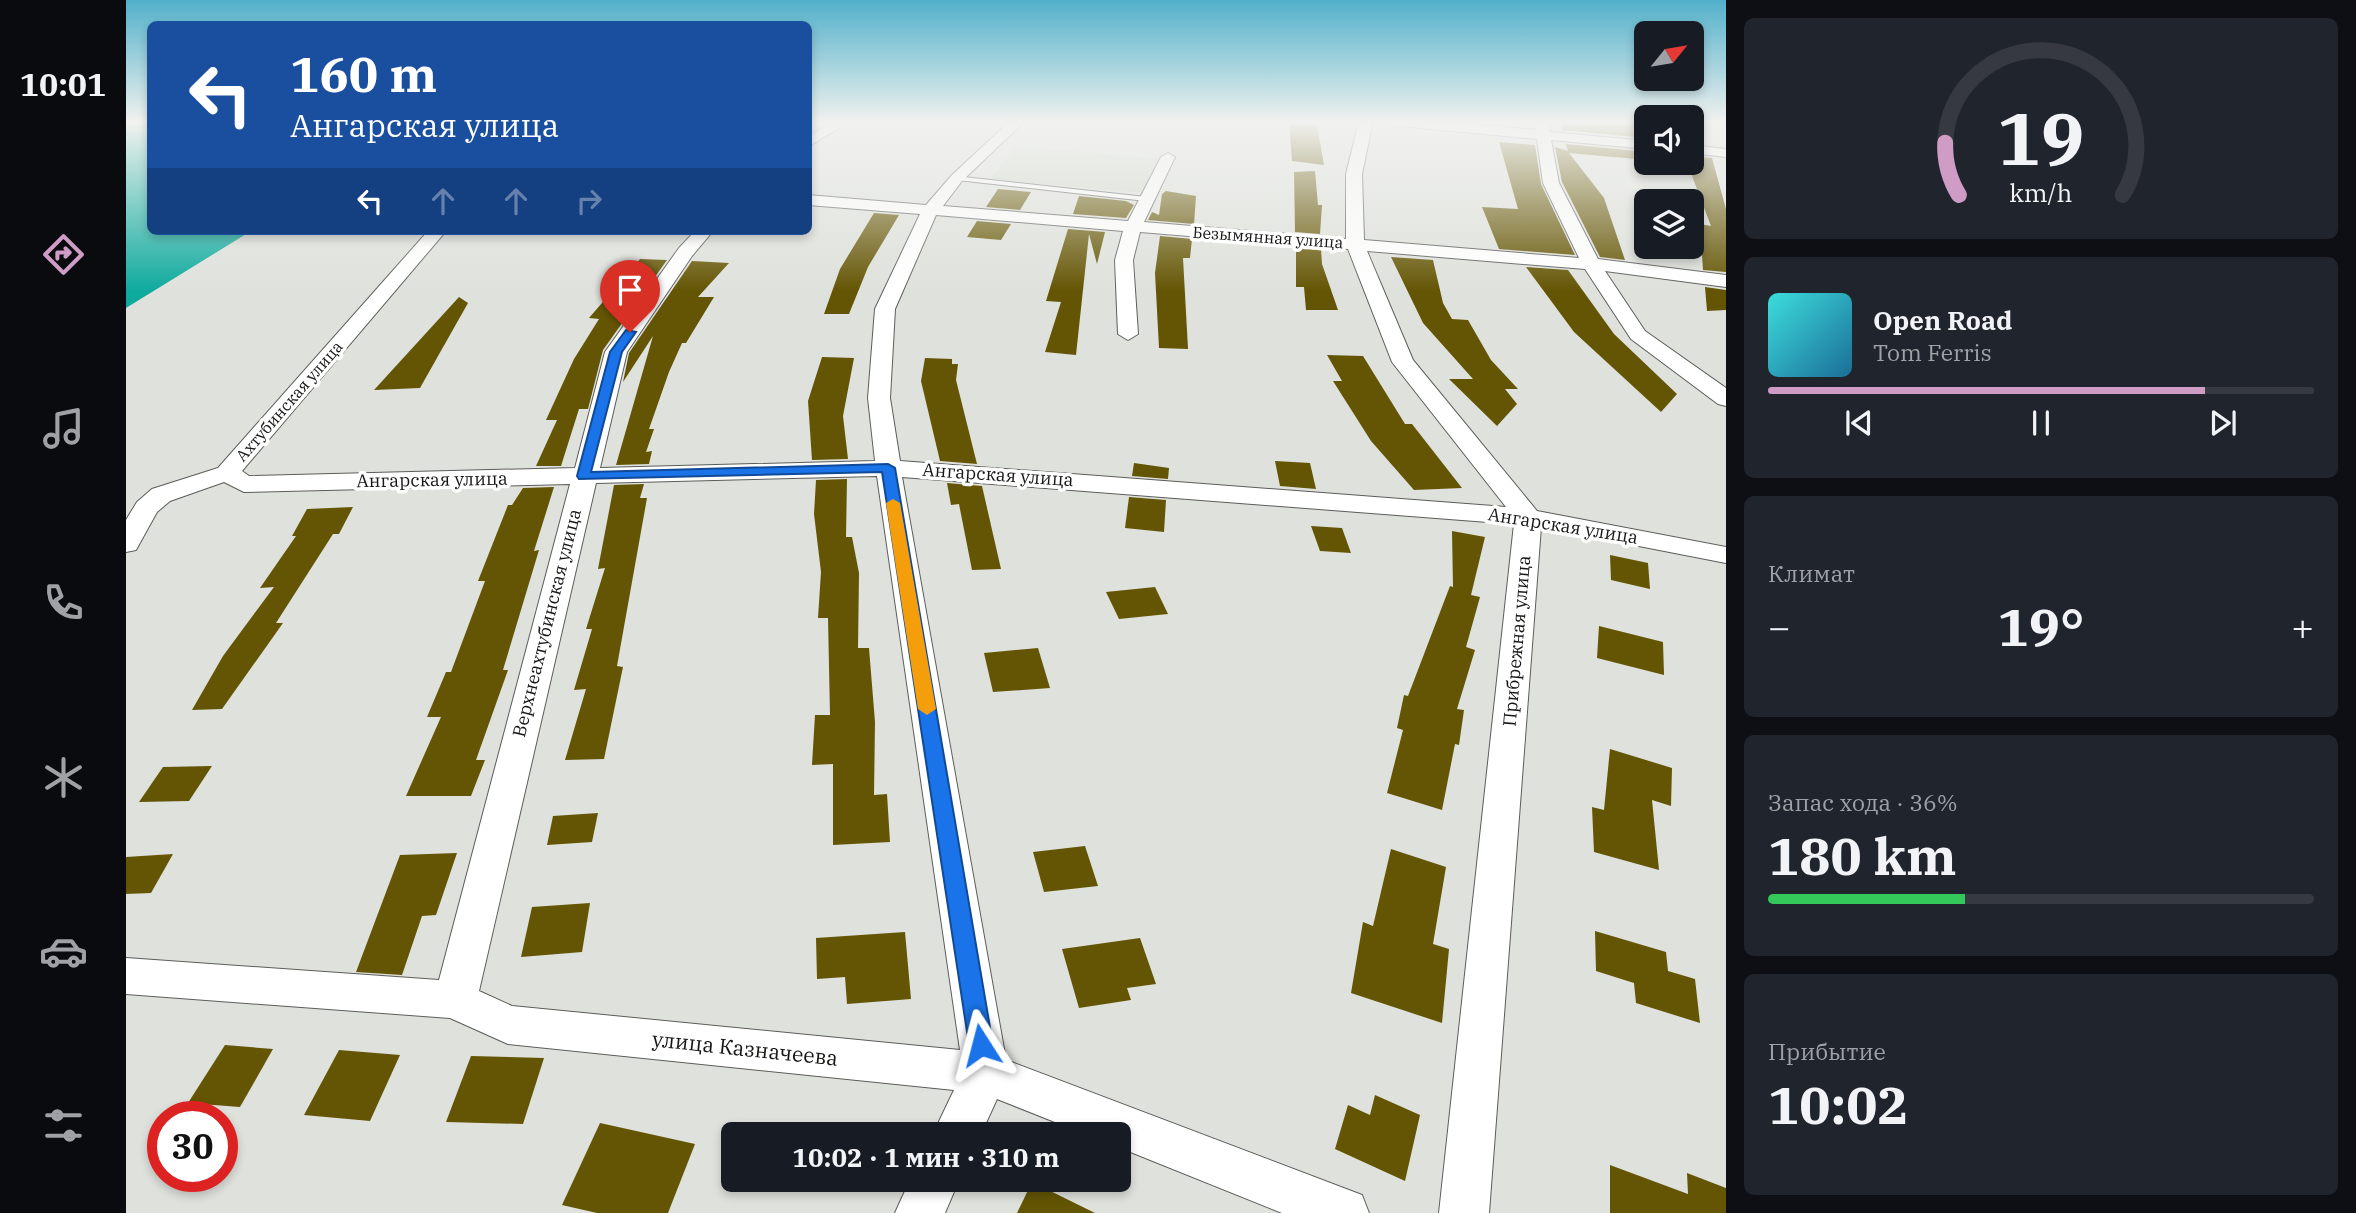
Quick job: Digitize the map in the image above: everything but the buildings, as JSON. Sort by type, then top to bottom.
[{"type":"street","points":[[957,178],[930,211],[885,309],[879,398],[986,1073],[963,1122]]},
{"type":"street","points":[[1128,334],[1124,260],[1133,227],[1157,178]]},
{"type":"street","points":[[1354,178],[1355,244],[1403,362],[1528,517]]},
{"type":"street","points":[[1550,178],[1591,264],[1638,335],[1726,399]]},
{"type":"street","name":"Безымянная улица","points":[[812,200],[1591,264],[1726,281]]},
{"type":"street","name":"Ахтубинская улица","points":[[126,544],[146,508],[161,495],[227,473],[434,235]]},
{"type":"street","name":"Верхнеахтубинская улица","points":[[455,1000],[583,476],[616,352],[685,252],[700,235]]},
{"type":"street","name":"Ангарская улица","points":[[227,473],[243,484],[888,468],[1164,486],[1528,517],[1726,555]]},
{"type":"street","name":"Прибрежная улица","points":[[1464,1213],[1528,517]]},
{"type":"street","name":"улица Казначеева","points":[[126,976],[455,1000],[508,1025],[986,1073],[1344,1213]]},
{"type":"street","points":[[919,1213],[929,1192]]},
{"type":"lane","points":[[957,178],[1146,199]]},
{"type":"shaded area","points":[[991,178],[1151,178],[1143,193]]},
{"type":"water","points":[[126,178],[147,178],[147,235],[245,235],[126,308]]},
{"type":"slow traffic","points":[[893,503],[927,709]]},
{"type":"route","points":[[630,332],[616,352],[583,476],[888,468],[981,1045]]}]
